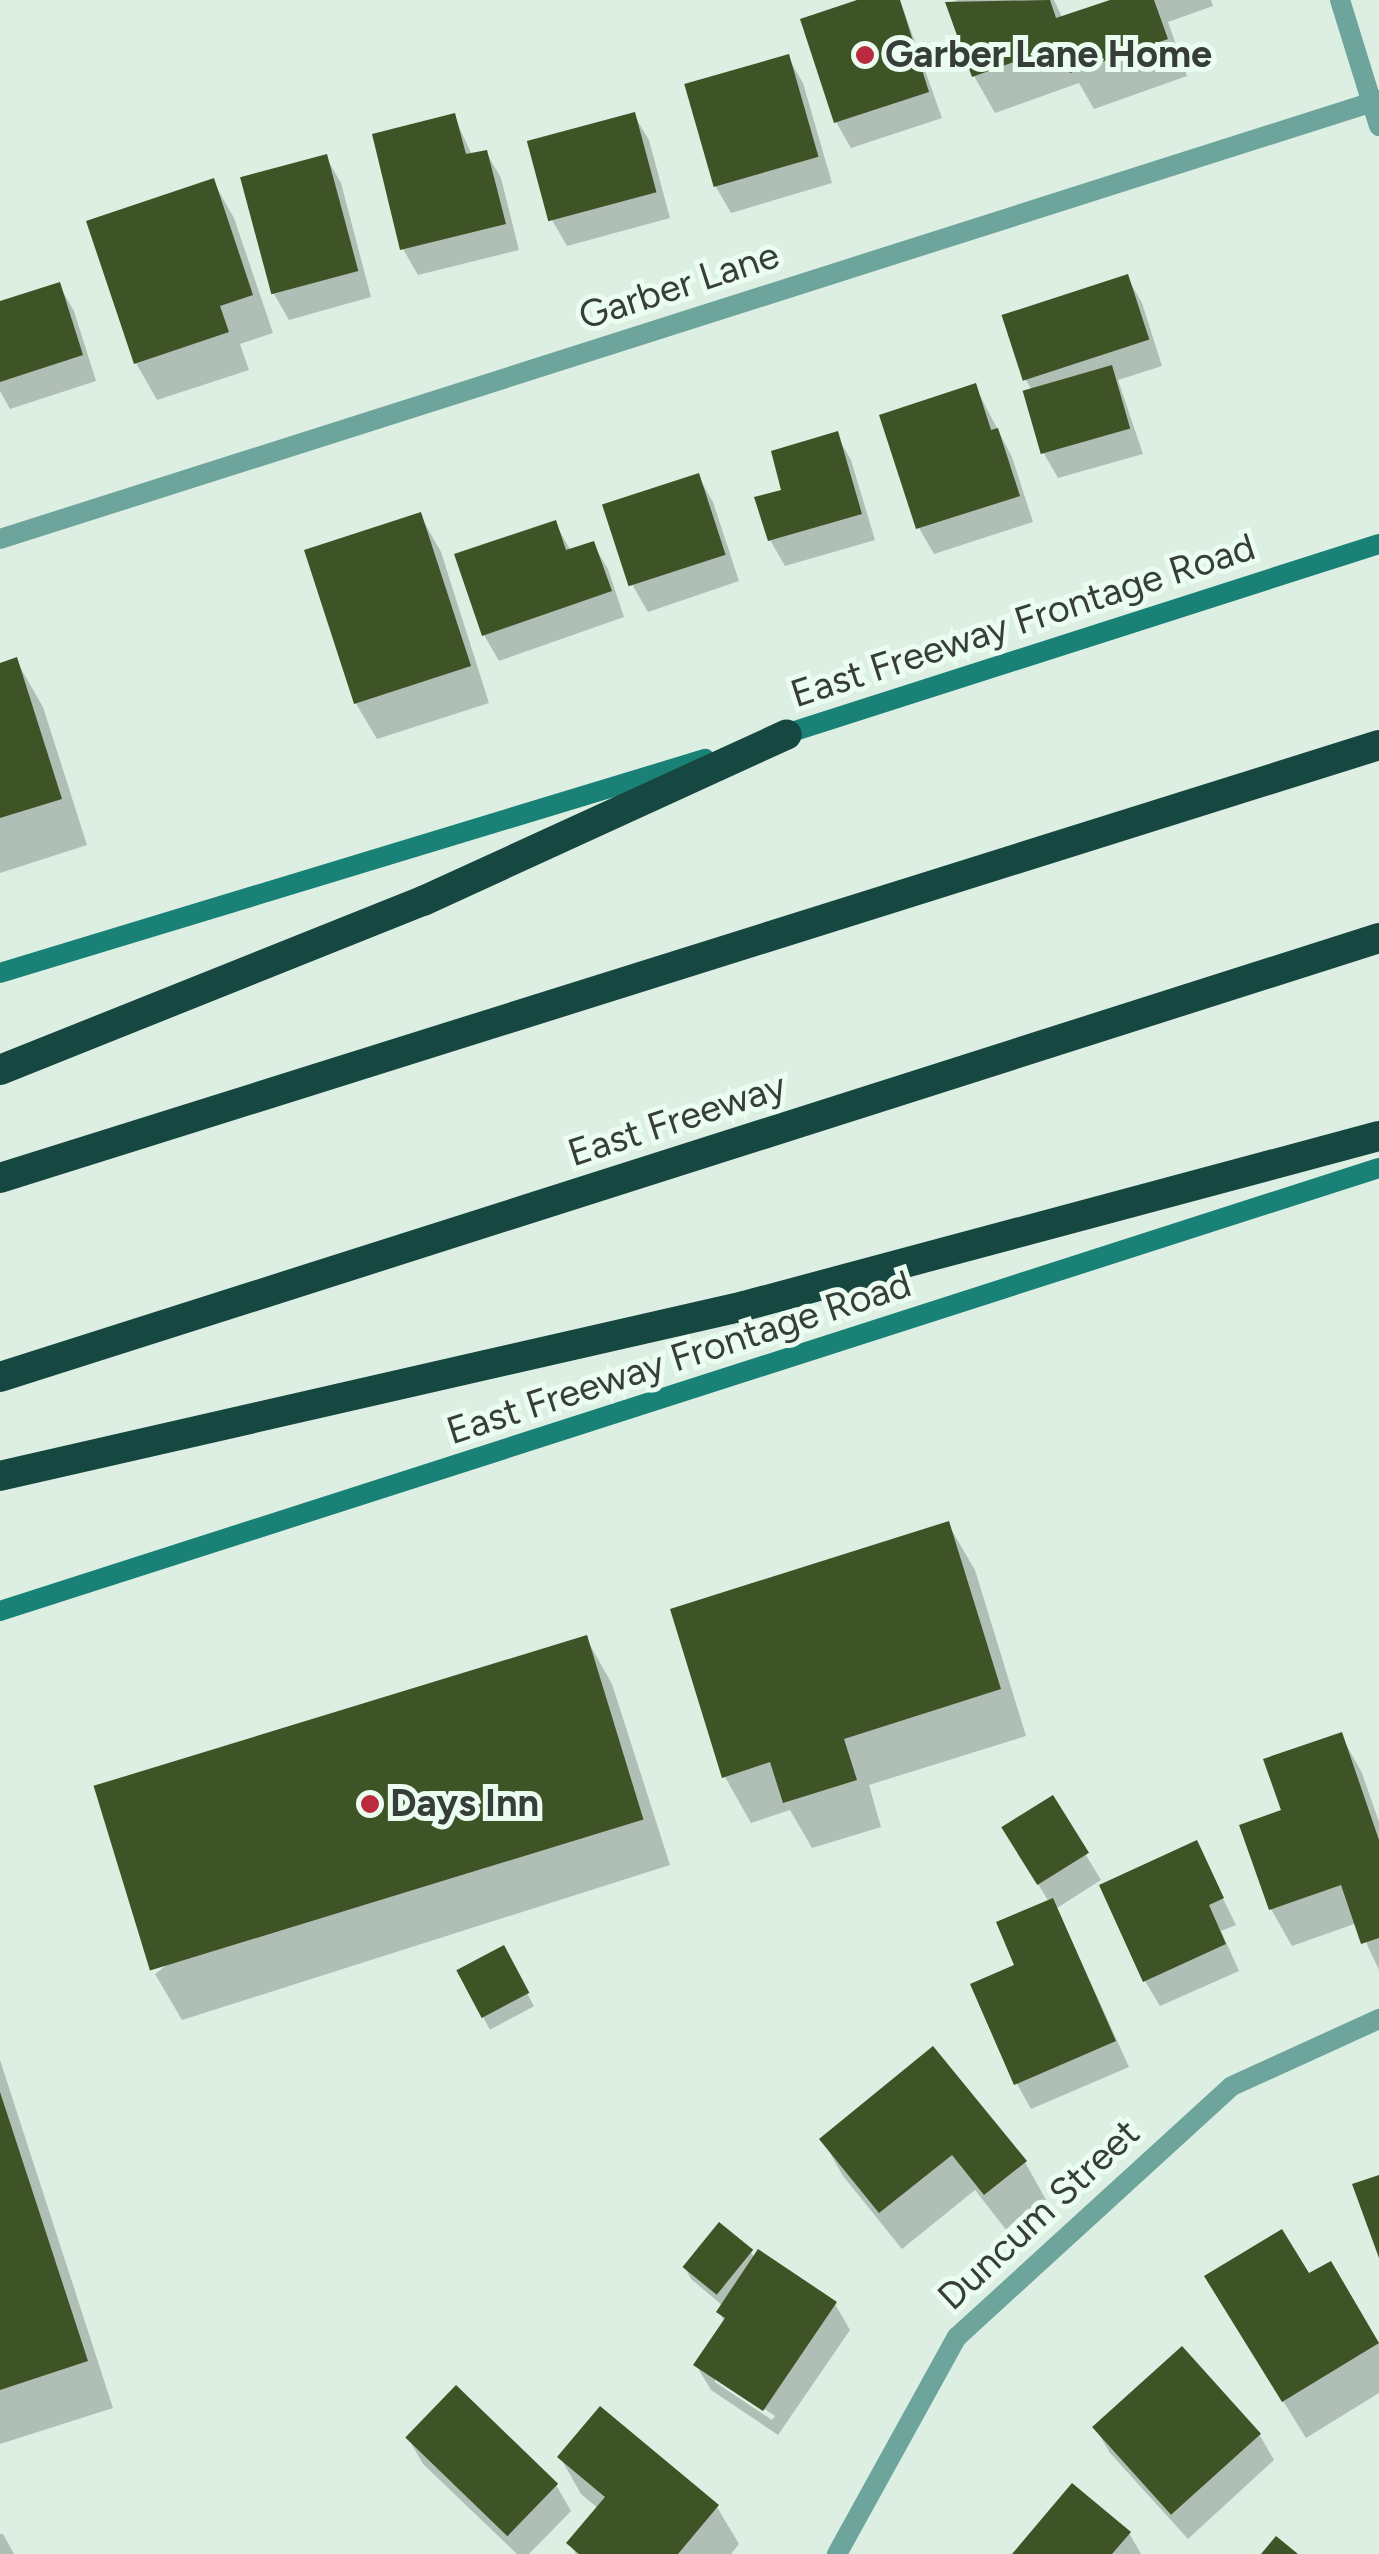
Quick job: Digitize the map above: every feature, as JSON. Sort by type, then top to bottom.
[{"type":"highway","points":[[0,1070],[424,901],[787,734]]},
{"type":"highway","points":[[0,1178],[1379,745]]},
{"type":"highway","name":"East Freeway","points":[[0,1377],[1379,938]]},
{"type":"highway","points":[[0,1476],[744,1306],[1379,1136]]},
{"type":"main road","name":"East Freeway Frontage Road","points":[[0,974],[787,734],[1379,544]]},
{"type":"main road","name":"East Freeway Frontage Road","points":[[0,1611],[1379,1168]]},
{"type":"street","points":[[1340,0],[1375,101],[1379,126]]},
{"type":"street","name":"Garber Lane","points":[[0,539],[1375,101]]},
{"type":"street","name":"Duncum Street","points":[[837,2554],[957,2336],[1232,2086],[1379,2018]]},
{"type":"building","name":"Garber Lane Home","points":[[857,0],[900,0],[929,92],[834,123],[800,19]]},
{"type":"building","points":[[1050,0],[1056,18],[1110,0],[1154,0],[1168,39],[1070,73],[1061,45],[972,77],[945,2]]},
{"type":"building","points":[[789,54],[818,157],[714,187],[684,84]]},
{"type":"building","points":[[635,112],[656,192],[548,221],[527,141]]},
{"type":"building","points":[[455,113],[466,154],[487,150],[506,224],[400,250],[372,134]]},
{"type":"building","points":[[327,154],[358,271],[271,294],[240,177]]},
{"type":"building","points":[[214,178],[253,295],[220,306],[229,332],[134,364],[86,221]]},
{"type":"building","points":[[1128,274],[1149,340],[1023,381],[1002,315]]},
{"type":"building","points":[[60,282],[83,355],[0,382],[0,301]]},
{"type":"building","points":[[1112,365],[1130,428],[1041,454],[1023,391]]},
{"type":"building","points":[[976,383],[991,430],[998,428],[1020,496],[916,529],[879,415]]},
{"type":"building","points":[[838,431],[862,514],[768,541],[754,497],[781,490],[771,451]]},
{"type":"building","points":[[699,473],[726,555],[629,586],[602,505]]},
{"type":"building","points":[[421,512],[471,666],[354,704],[304,550]]},
{"type":"building","points":[[556,520],[566,550],[594,541],[612,591],[482,636],[454,554]]},
{"type":"building","points":[[17,657],[62,799],[0,818],[0,663]]},
{"type":"building","points":[[949,1521],[1001,1689],[844,1739],[857,1780],[783,1803],[770,1762],[722,1778],[670,1609]]},
{"type":"building","name":"Days Inn","points":[[587,1635],[643,1820],[150,1970],[94,1786]]},
{"type":"building","points":[[1342,1732],[1379,1840],[1379,1938],[1361,1944],[1341,1885],[1269,1910],[1239,1825],[1281,1810],[1263,1759]]},
{"type":"building","points":[[1053,1795],[1089,1853],[1037,1885],[1001,1827]]},
{"type":"building","points":[[1197,1840],[1224,1898],[1209,1905],[1226,1944],[1143,1982],[1099,1885]]},
{"type":"building","points":[[1053,1898],[1116,2041],[1014,2085],[970,1984],[1014,1965],[996,1922]]},
{"type":"building","points":[[504,1945],[529,1993],[482,2018],[456,1970]]},
{"type":"building","points":[[933,2046],[1027,2161],[984,2195],[952,2155],[879,2213],[819,2139]]},
{"type":"building","points":[[0,2092],[88,2361],[0,2390]]},
{"type":"building","points":[[1379,2175],[1379,2258],[1352,2184]]},
{"type":"building","points":[[719,2222],[753,2250],[717,2295],[682,2267]]},
{"type":"building","points":[[1282,2229],[1309,2273],[1331,2261],[1379,2343],[1282,2402],[1204,2276]]},
{"type":"building","points":[[758,2249],[837,2302],[763,2411],[693,2365],[725,2318],[716,2312]]},
{"type":"building","points":[[1182,2346],[1261,2434],[1171,2515],[1092,2427]]},
{"type":"building","points":[[456,2385],[558,2484],[507,2536],[405,2438]]},
{"type":"building","points":[[600,2406],[719,2505],[678,2554],[579,2554],[566,2543],[605,2497],[557,2457]]},
{"type":"building","points":[[1072,2483],[1131,2532],[1112,2554],[1012,2554]]},
{"type":"building","points":[[1276,2536],[1298,2554],[1261,2554]]},
{"type":"place","name":"Garber Lane Home","points":[[865,55]]},
{"type":"place","name":"Days Inn","points":[[370,1804]]}]
